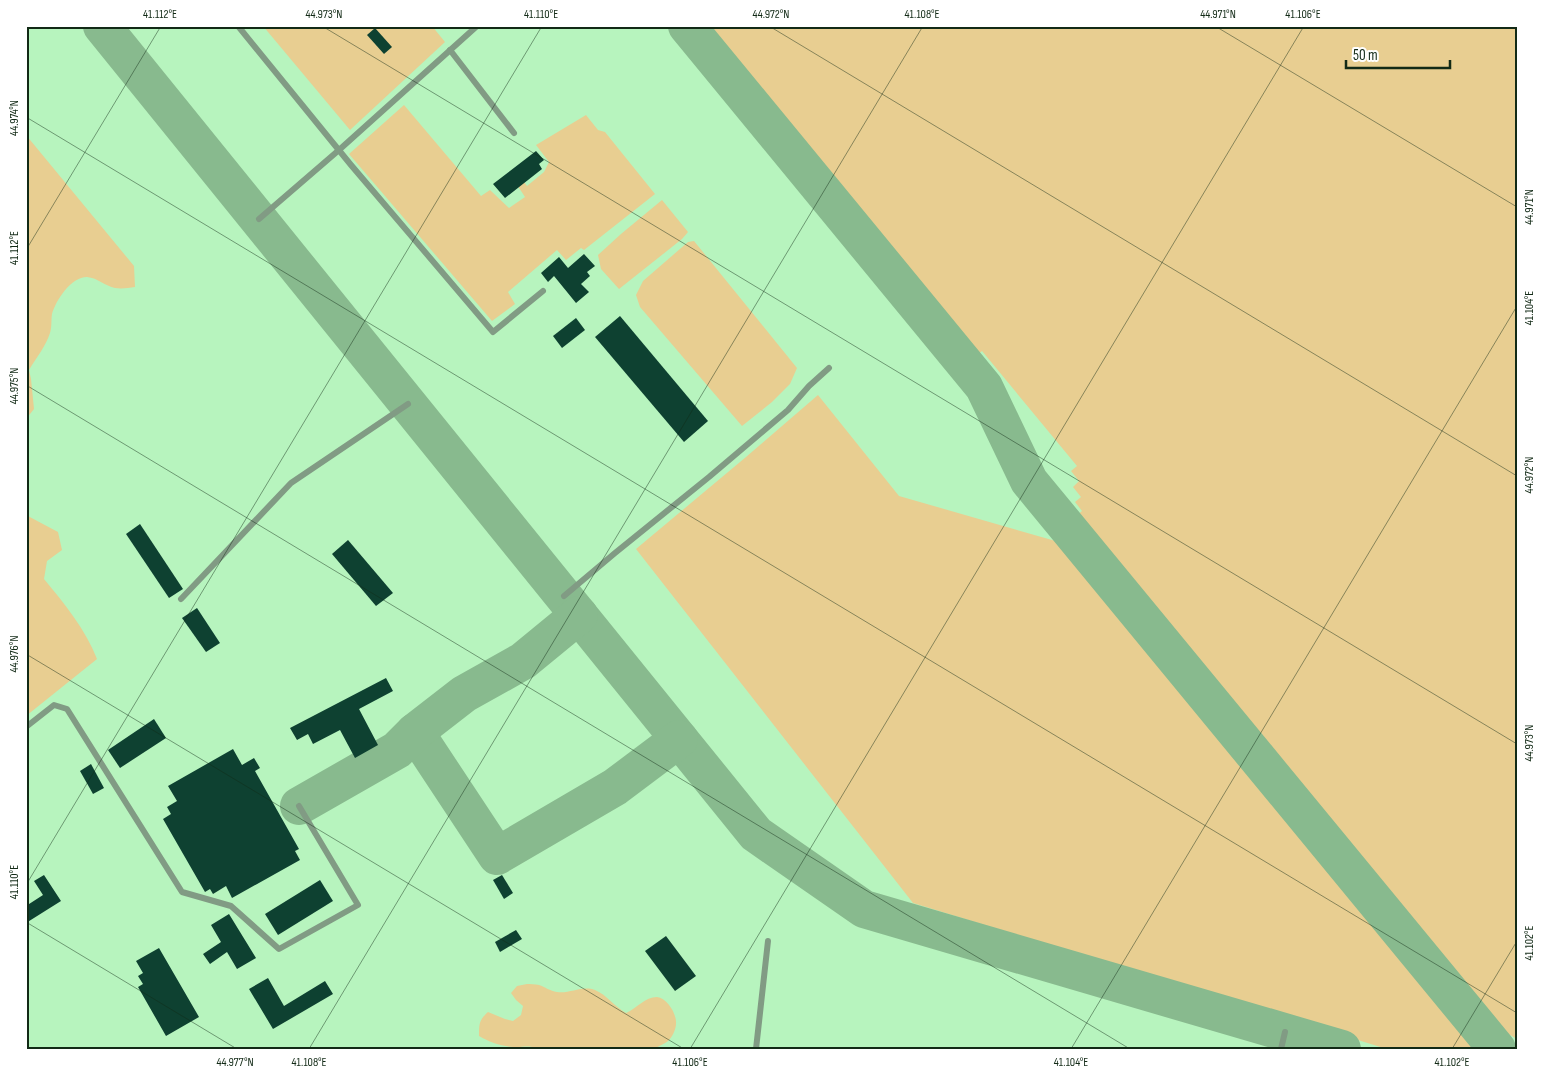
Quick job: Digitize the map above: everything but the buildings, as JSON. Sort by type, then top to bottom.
[{"type":"lane","points":[[238,26],[339,150],[493,332],[543,291]]},
{"type":"lane","points":[[259,220],[477,26]]},
{"type":"lane","points":[[450,50],[514,133]]},
{"type":"lane","points":[[564,596],[788,410],[809,386],[829,368]]},
{"type":"lane","points":[[181,600],[291,483],[408,404]]},
{"type":"lane","points":[[26,727],[54,705],[66,709],[182,892],[230,906],[279,949],[358,905],[299,806]]},
{"type":"lane","points":[[756,1049],[768,941]]},
{"type":"lane","points":[[1281,1049],[1284,1032]]},
{"type":"shaded area","points":[[263,26],[432,26],[445,42],[350,130]]},
{"type":"shaded area","points":[[700,26],[1517,26],[1517,1039],[1498,1028],[1076,516],[1082,511],[1075,502],[1081,497],[1073,487],[1079,481],[1071,471],[1077,466],[982,351],[973,358]]},
{"type":"shaded area","points":[[404,105],[481,196],[490,190],[509,208],[525,197],[510,174],[516,171],[527,186],[544,172],[549,162],[536,145],[586,115],[598,130],[605,132],[655,194],[584,250],[581,248],[566,260],[557,250],[508,292],[515,304],[492,321],[349,154]]},
{"type":"shaded area","points":[[26,135],[134,266],[135,287],[115,288],[87,277],[75,281],[65,290],[52,314],[48,338],[29,370],[34,409],[26,419]]},
{"type":"shaded area","points":[[662,200],[688,232],[682,239],[619,289],[601,269],[598,255]]},
{"type":"shaded area","points":[[694,241],[797,368],[790,384],[772,402],[742,426],[640,307],[636,295],[643,281],[688,242]]},
{"type":"shaded area","points":[[818,395],[899,496],[1059,542],[1477,1049],[1387,1049],[913,903],[636,549]]},
{"type":"shaded area","points":[[26,515],[58,532],[62,550],[47,561],[44,579],[81,627],[97,659],[26,716]]},
{"type":"shaded area","points":[[527,984],[539,985],[557,992],[585,988],[595,990],[626,1013],[653,997],[661,998],[668,1003],[673,1011],[676,1020],[675,1028],[669,1040],[654,1049],[537,1049],[525,1046],[504,1046],[479,1036],[480,1023],[488,1012],[513,1021],[521,1015],[523,1006],[511,993],[517,986]]},
{"type":"taxiway","points":[[102,26],[756,834],[864,909],[1342,1049]]},
{"type":"taxiway","points":[[687,26],[984,387],[1029,481],[1497,1049]]},
{"type":"taxiway","points":[[299,806],[397,750],[415,732],[464,694],[523,661],[579,615]]},
{"type":"taxiway","points":[[415,732],[497,856],[615,787],[679,739]]}]
